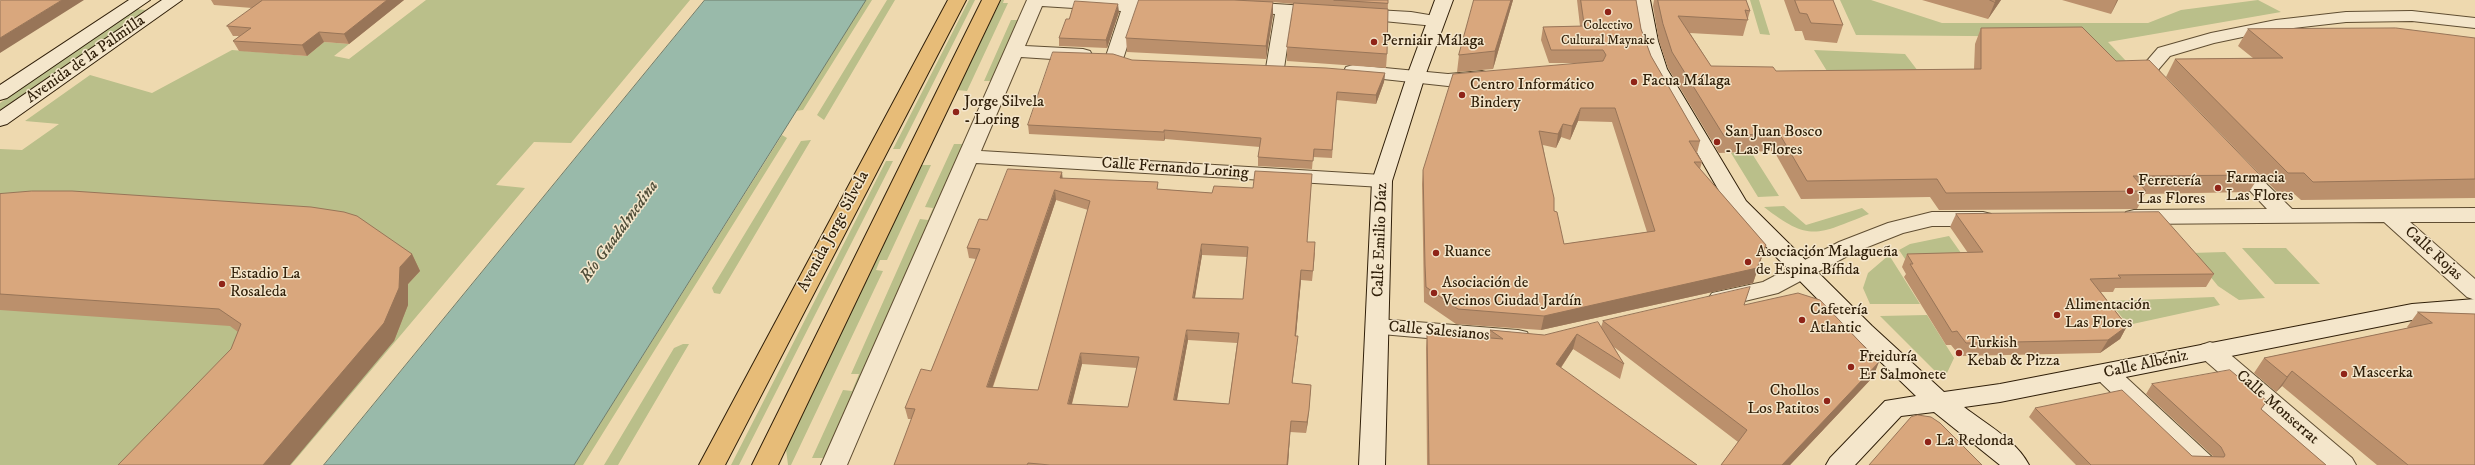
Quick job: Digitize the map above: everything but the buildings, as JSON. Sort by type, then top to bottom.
[{"type":"main road","name":"Avenida Jorge Silvela","points":[[712,465],[957,0]]},
{"type":"main road","points":[[767,464],[991,0]]},
{"type":"street","name":"Avenida de la Palmilla","points":[[0,94],[141,0]]},
{"type":"street","name":"Avenida de la Palmilla","points":[[0,120],[173,0]]},
{"type":"street","points":[[834,465],[1036,0],[1131,6],[1150,2],[1181,4]]},
{"type":"street","name":"Calle Emilio Díaz","points":[[1372,465],[1382,181],[1416,76],[1444,0]]},
{"type":"street","points":[[1640,0],[1649,41],[1658,69],[1738,205],[1864,332],[1938,401],[1998,447],[2016,465]]},
{"type":"street","points":[[1015,51],[1124,59],[1131,6]]},
{"type":"street","points":[[1228,6],[1411,17],[1435,21]]},
{"type":"street","points":[[1275,68],[1284,10]]},
{"type":"street","points":[[2175,102],[2151,77],[2148,70],[2164,52],[2211,38],[2276,25],[2346,17],[2412,16],[2475,23]]},
{"type":"street","points":[[1334,70],[1453,80],[1497,76]]},
{"type":"street","points":[[2218,146],[2286,216]]},
{"type":"street","name":"Calle Fernando Loring","points":[[967,156],[1382,181]]},
{"type":"street","points":[[2113,218],[2475,215]]},
{"type":"street","name":"Calle Rojas","points":[[2390,216],[2475,292]]},
{"type":"street","points":[[1700,304],[1770,288],[1804,272],[1847,247],[1896,228],[1932,219],[2003,218]]},
{"type":"street","name":"Calle Albéniz","points":[[1839,465],[1894,408],[2000,393],[2412,312],[2475,307]]},
{"type":"street","name":"Calle Salesianos","points":[[1378,327],[1541,340]]},
{"type":"street","name":"Calle Monserrat","points":[[2210,351],[2343,465]]},
{"type":"street","points":[[2106,373],[2204,465]]},
{"type":"green space","name":"Estadio La Rosaleda","points":[[426,0],[690,0],[571,143],[534,142],[496,185],[525,188],[291,465],[0,465],[0,149],[22,150],[59,124],[25,121],[90,75],[152,93],[232,50],[307,56],[324,42],[349,44],[334,56],[349,59]]},
{"type":"green space","points":[[866,0],[872,0],[803,110],[796,111]]},
{"type":"green space","points":[[887,0],[895,0],[824,120],[817,115]]},
{"type":"green space","points":[[969,0],[975,0],[900,149],[893,149]]},
{"type":"green space","points":[[1001,0],[1004,0],[1003,3],[1008,3],[967,91],[957,90]]},
{"type":"green space","points":[[1750,0],[1759,0],[1770,35],[1760,34]]},
{"type":"green space","points":[[1840,0],[1871,0],[1942,23],[2148,23],[2181,10],[2258,0],[2281,12],[2108,42],[2126,61],[2105,61],[2081,37],[1856,35]]},
{"type":"green space","points":[[136,9],[146,10],[0,110],[0,103]]},
{"type":"green space","points":[[1011,20],[1018,20],[993,81],[984,81]]},
{"type":"green space","points":[[1814,50],[1905,54],[1921,75],[1830,76]]},
{"type":"green space","points":[[782,135],[787,138],[583,465],[574,465]]},
{"type":"green space","points":[[811,140],[720,294],[714,293],[712,288],[801,141]]},
{"type":"green space","points":[[954,144],[964,144],[824,458],[812,458],[843,390],[852,391],[859,374],[851,374],[920,219],[928,220],[933,208],[925,207]]},
{"type":"green space","points":[[1751,152],[1779,196],[1758,197],[1731,153]]},
{"type":"green space","points":[[886,161],[893,161],[739,465],[731,465]]},
{"type":"green space","points":[[921,165],[931,165],[887,260],[880,260],[876,270],[883,271],[791,465],[788,465],[786,449],[789,442]]},
{"type":"green space","points":[[1784,206],[1806,225],[1862,208],[1869,214],[1838,226],[1815,232],[1793,226],[1764,207]]},
{"type":"green space","points":[[1949,236],[1966,260],[1907,262],[1899,250],[1910,244]]},
{"type":"green space","points":[[2242,248],[2286,248],[2320,284],[2275,284]]},
{"type":"green space","points":[[2225,252],[2265,298],[2239,300],[2218,286],[2191,253]]},
{"type":"green space","points":[[1889,255],[1920,304],[1870,304],[1863,288],[1868,273]]},
{"type":"green space","points":[[2214,297],[2220,305],[2128,325],[2109,301]]},
{"type":"green space","points":[[1927,315],[1954,358],[1947,373],[1934,370],[1880,316]]},
{"type":"green space","points":[[683,344],[689,344],[618,465],[604,465],[674,348]]},
{"type":"water","name":"Río Guadalmedina","points":[[705,0],[866,0],[574,465],[324,465]]},
{"type":"place","name":"Colectivo Cultural Maynake","points":[[1608,12]]},
{"type":"place","name":"Perniair Málaga","points":[[1374,42]]},
{"type":"place","name":"Facua Málaga","points":[[1634,82]]},
{"type":"place","name":"Centro Informático Bindery","points":[[1462,95]]},
{"type":"place","name":"Jorge Silvela - Loring","points":[[956,112]]},
{"type":"place","name":"San Juan Bosco - Las Flores","points":[[1717,142]]},
{"type":"place","name":"Farmacia Las Flores","points":[[2218,188]]},
{"type":"place","name":"Ferretería Las Flores","points":[[2130,191]]},
{"type":"place","name":"Ruance","points":[[1436,253]]},
{"type":"place","name":"Asociación Malagueña de Espina Bífida","points":[[1748,262]]},
{"type":"place","name":"Estadio La Rosaleda","points":[[222,284]]},
{"type":"place","name":"Asociación de Vecinos Ciudad Jardín","points":[[1434,293]]},
{"type":"place","name":"Alimentación Las Flores","points":[[2057,315]]},
{"type":"place","name":"Cafetería Atlantic","points":[[1802,320]]},
{"type":"place","name":"Turkish Kebab & Pizza","points":[[1959,353]]},
{"type":"place","name":"Freiduría Er Salmonete","points":[[1851,367]]},
{"type":"place","name":"Mascerka","points":[[2344,374]]},
{"type":"place","name":"Chollos Los Patitos","points":[[1827,401]]},
{"type":"place","name":"La Redonda","points":[[1928,442]]}]
